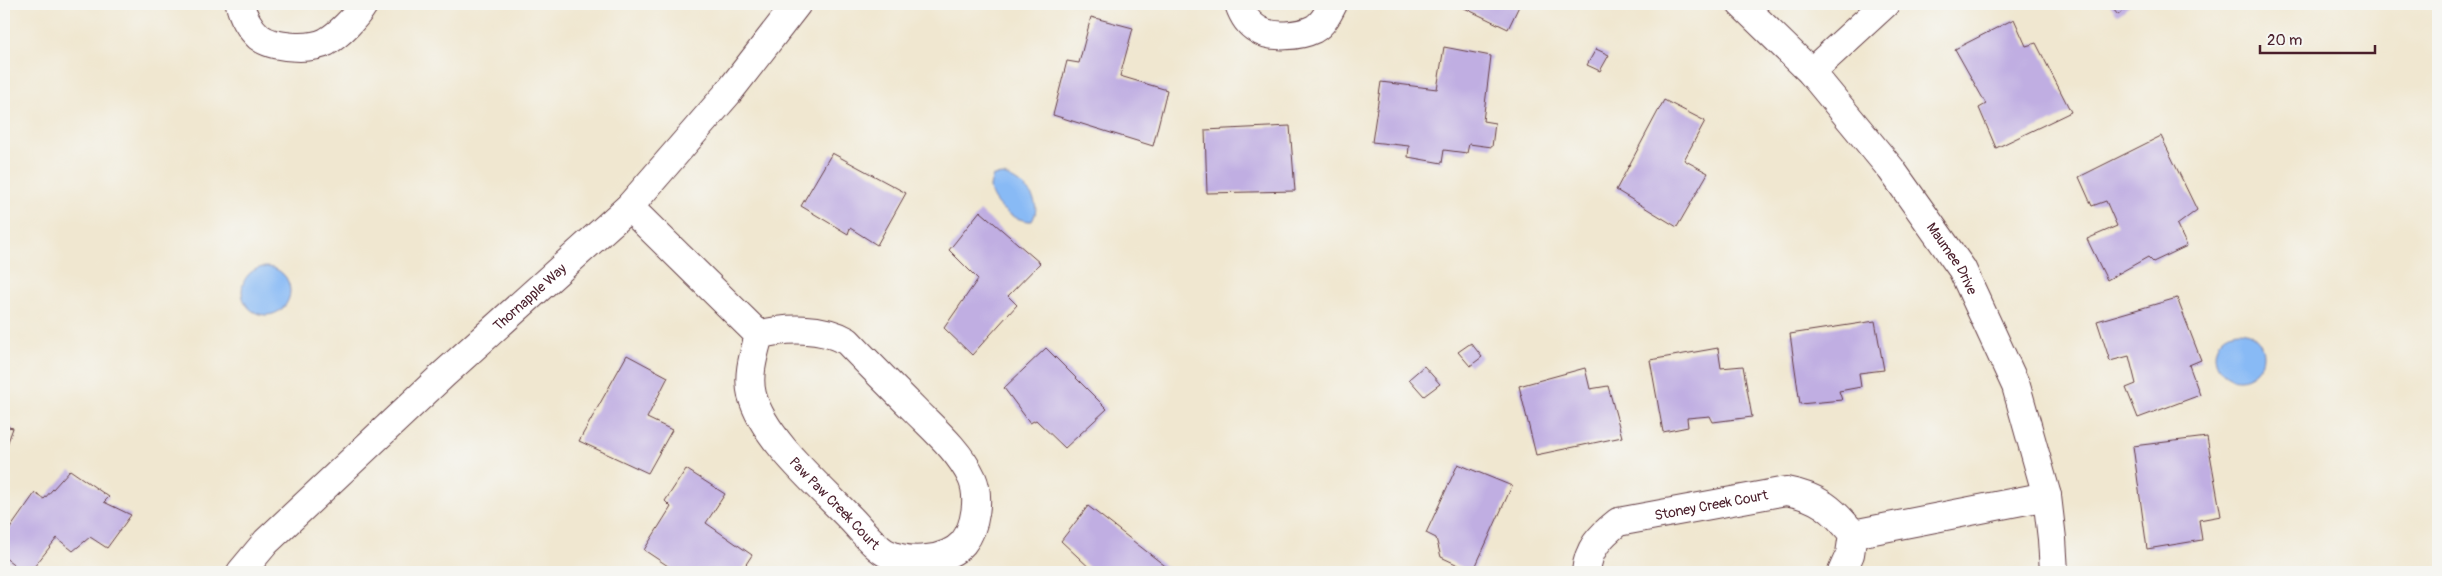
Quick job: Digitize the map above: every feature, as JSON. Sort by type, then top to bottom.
[{"type":"street","points":[[240,4],[241,13],[259,37],[292,48],[325,42],[342,29],[364,4]]},
{"type":"street","name":"Thornapple Way","points":[[241,572],[266,542],[443,375],[629,207],[728,93],[797,4]]},
{"type":"street","points":[[1239,4],[1243,14],[1257,30],[1277,35],[1297,34],[1316,28],[1333,4]]},
{"type":"street","name":"Maumee Drive","points":[[1741,4],[1811,72],[1891,169],[1962,269],[2016,386],[2047,496],[2054,572]]},
{"type":"street","points":[[1811,72],[1885,4]]},
{"type":"street","points":[[629,207],[759,335]]},
{"type":"street","name":"Paw Paw Creek Court","points":[[775,330],[835,334],[847,341],[947,441],[973,479],[977,503],[973,523],[963,543],[946,555],[920,561],[888,554],[842,511],[789,454],[757,411],[751,392],[751,367],[759,335],[775,330]]},
{"type":"street","name":"Stoney Creek Court","points":[[1586,572],[1590,552],[1601,535],[1618,522],[1763,495],[1786,492],[1808,495],[1834,511],[1853,534]]},
{"type":"street","points":[[1842,572],[1850,554],[1853,534],[2047,496]]},
{"type":"water","points":[[1004,175],[1018,182],[1034,199],[1036,206],[1032,221],[1012,216],[995,201],[990,188],[993,176]]},
{"type":"water","points":[[266,267],[275,269],[283,274],[288,282],[290,291],[288,300],[283,308],[275,313],[266,315],[257,313],[249,308],[244,300],[242,291],[244,282],[249,274],[257,269]]},
{"type":"water","points":[[2234,331],[2244,331],[2256,338],[2263,350],[2263,360],[2256,372],[2244,379],[2234,379],[2226,375],[2219,368],[2215,360],[2215,350],[2219,342],[2226,335]]},
{"type":"building","points":[[1456,4],[1520,4],[1508,29]]},
{"type":"building","points":[[2109,4],[2132,4],[2118,15]]},
{"type":"building","points":[[1091,17],[1133,28],[1120,76],[1167,90],[1153,146],[1053,115],[1067,61],[1079,63]]},
{"type":"building","points":[[2014,19],[2026,46],[2036,43],[2071,112],[1996,148],[1979,108],[1986,104],[1955,49]]},
{"type":"building","points":[[1444,47],[1491,56],[1483,121],[1495,123],[1492,147],[1469,144],[1467,153],[1444,150],[1442,163],[1408,157],[1409,146],[1372,142],[1381,82],[1437,89]]},
{"type":"building","points":[[1596,49],[1609,55],[1600,71],[1587,65]]},
{"type":"building","points":[[1664,100],[1705,121],[1684,160],[1708,173],[1677,227],[1616,190]]},
{"type":"building","points":[[1290,126],[1295,191],[1207,193],[1205,130]]},
{"type":"building","points":[[2161,136],[2197,210],[2177,225],[2187,246],[2153,262],[2148,257],[2107,280],[2087,239],[2117,226],[2106,201],[2092,206],[2079,177]]},
{"type":"building","points":[[832,153],[906,193],[877,245],[850,228],[848,234],[801,206]]},
{"type":"building","points":[[980,211],[1040,263],[1008,296],[1017,305],[972,355],[944,328],[978,279],[949,250]]},
{"type":"building","points":[[2177,298],[2201,360],[2189,365],[2200,395],[2138,418],[2126,388],[2136,384],[2129,356],[2110,361],[2097,321]]},
{"type":"building","points":[[1875,321],[1884,370],[1859,373],[1861,387],[1839,391],[1842,400],[1800,404],[1790,334]]},
{"type":"building","points":[[1471,343],[1482,357],[1470,366],[1458,352]]},
{"type":"building","points":[[1046,348],[1107,409],[1065,448],[1036,420],[1030,423],[1004,388]]},
{"type":"building","points":[[1718,348],[1721,368],[1743,366],[1752,417],[1713,422],[1710,416],[1687,418],[1688,427],[1663,432],[1650,360]]},
{"type":"building","points":[[627,355],[668,377],[647,418],[672,430],[648,473],[579,441]]},
{"type":"building","points":[[1424,366],[1440,384],[1424,396],[1409,379]]},
{"type":"building","points":[[1585,368],[1590,389],[1608,386],[1622,437],[1536,455],[1519,386]]},
{"type":"building","points":[[4,426],[13,428],[4,453]]},
{"type":"building","points":[[2207,437],[2221,516],[2199,520],[2202,540],[2147,549],[2133,446]]},
{"type":"building","points":[[1458,464],[1512,486],[1473,572],[1441,557],[1436,538],[1426,533]]},
{"type":"building","points":[[686,469],[725,494],[706,523],[752,555],[741,572],[677,572],[644,550],[671,507],[665,501]]},
{"type":"building","points":[[70,470],[109,497],[104,502],[131,515],[107,548],[90,537],[73,551],[57,538],[30,572],[24,572],[4,557],[4,537],[35,493],[44,499]]},
{"type":"building","points":[[1088,506],[1173,572],[1094,572],[1061,541]]}]
